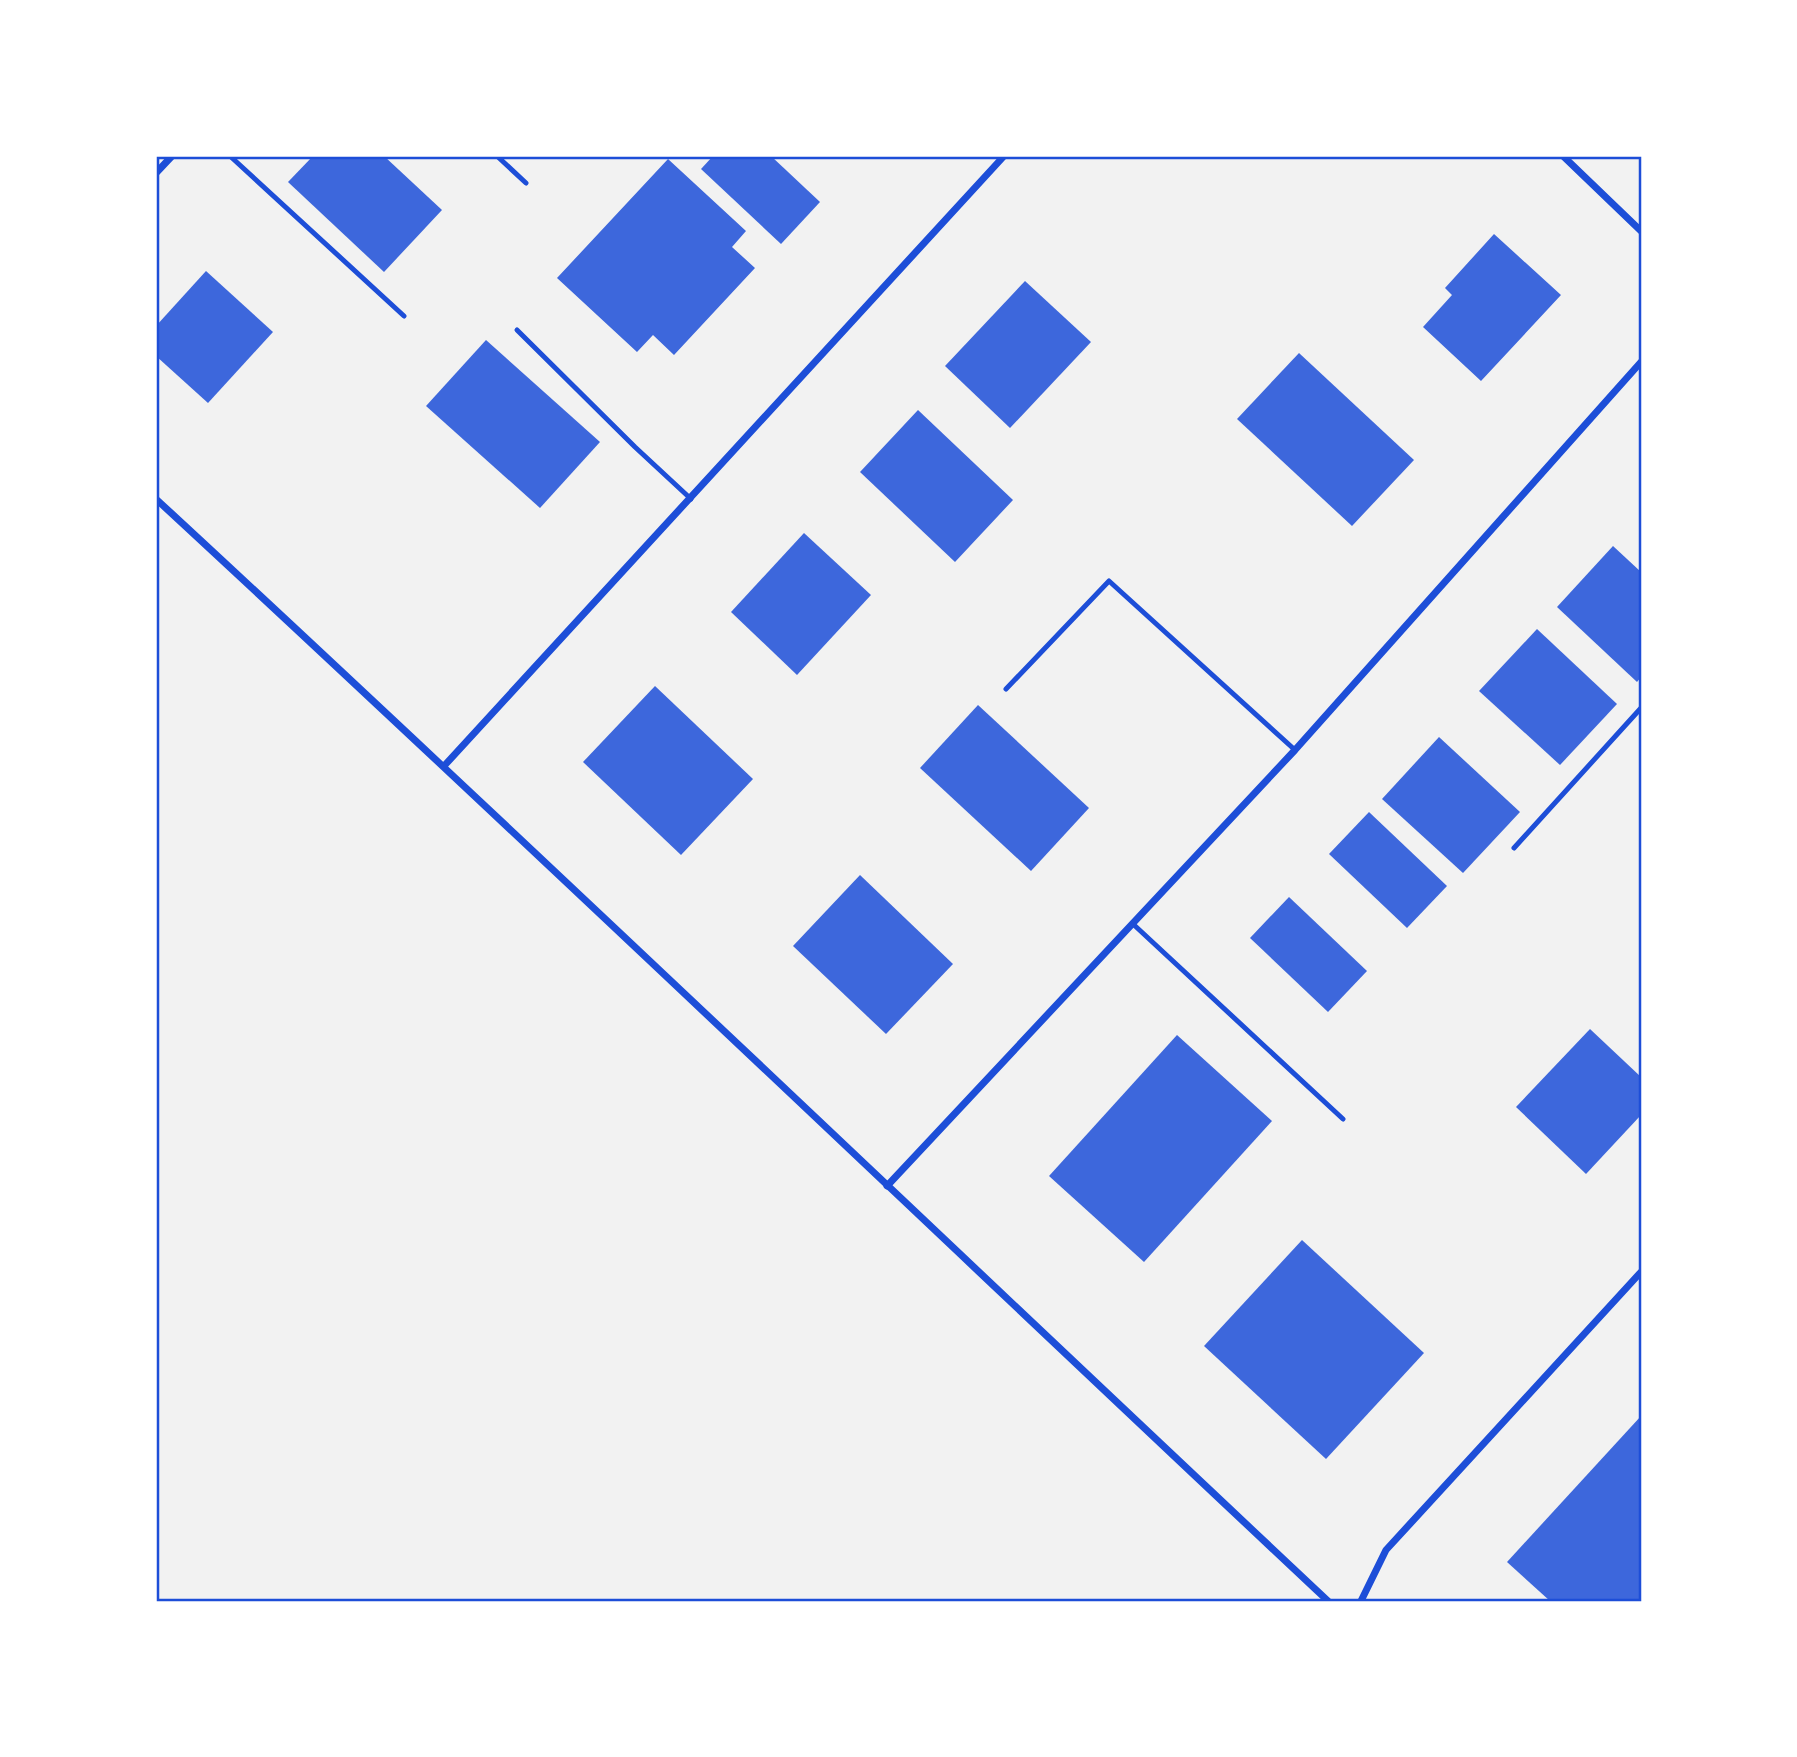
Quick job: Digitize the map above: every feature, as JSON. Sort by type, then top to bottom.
[{"type":"street","points":[[156,173],[172,156]]},
{"type":"street","points":[[444,766],[1004,156]]},
{"type":"street","points":[[1563,156],[1641,231]]},
{"type":"street","points":[[887,1186],[1295,750],[1641,362]]},
{"type":"street","points":[[156,499],[444,766],[1328,1601]]},
{"type":"street","points":[[1361,1601],[1386,1550],[1641,1272]]},
{"type":"lane","points":[[230,156],[404,316]]},
{"type":"lane","points":[[497,156],[526,183]]},
{"type":"lane","points":[[517,330],[691,499]]},
{"type":"lane","points":[[1006,690],[1109,580],[1295,750]]},
{"type":"lane","points":[[1514,848],[1641,708]]},
{"type":"lane","points":[[1133,924],[1343,1119]]},
{"type":"building","points":[[313,156],[384,156],[442,210],[384,272],[288,182]]},
{"type":"building","points":[[713,156],[771,156],[820,202],[781,244],[701,169]]},
{"type":"building","points":[[668,159],[746,231],[732,247],[755,268],[674,355],[653,335],[637,352],[557,278]]},
{"type":"building","points":[[1494,234],[1561,295],[1481,381],[1423,327],[1452,295],[1445,288]]},
{"type":"building","points":[[206,271],[273,332],[208,403],[156,356],[156,326]]},
{"type":"building","points":[[1025,281],[1091,342],[1010,428],[945,366]]},
{"type":"building","points":[[486,340],[600,442],[540,508],[426,406]]},
{"type":"building","points":[[1299,353],[1414,460],[1352,526],[1237,419]]},
{"type":"building","points":[[918,410],[1013,500],[955,562],[860,472]]},
{"type":"building","points":[[804,533],[871,595],[797,675],[731,612]]},
{"type":"building","points":[[1613,546],[1641,572],[1641,677],[1637,682],[1557,607]]},
{"type":"building","points":[[1537,629],[1617,704],[1560,765],[1479,691]]},
{"type":"building","points":[[655,686],[753,779],[681,855],[583,762]]},
{"type":"building","points":[[978,705],[1089,808],[1031,871],[920,768]]},
{"type":"building","points":[[1439,737],[1520,812],[1463,873],[1382,799]]},
{"type":"building","points":[[1369,812],[1447,886],[1407,928],[1329,854]]},
{"type":"building","points":[[860,875],[953,964],[886,1034],[793,946]]},
{"type":"building","points":[[1289,897],[1367,971],[1328,1012],[1250,938]]},
{"type":"building","points":[[1590,1029],[1641,1077],[1641,1115],[1586,1174],[1516,1107]]},
{"type":"building","points":[[1177,1035],[1272,1121],[1144,1262],[1049,1176]]},
{"type":"building","points":[[1302,1240],[1424,1353],[1326,1459],[1204,1346]]},
{"type":"building","points":[[1641,1416],[1641,1601],[1550,1601],[1507,1562]]}]
